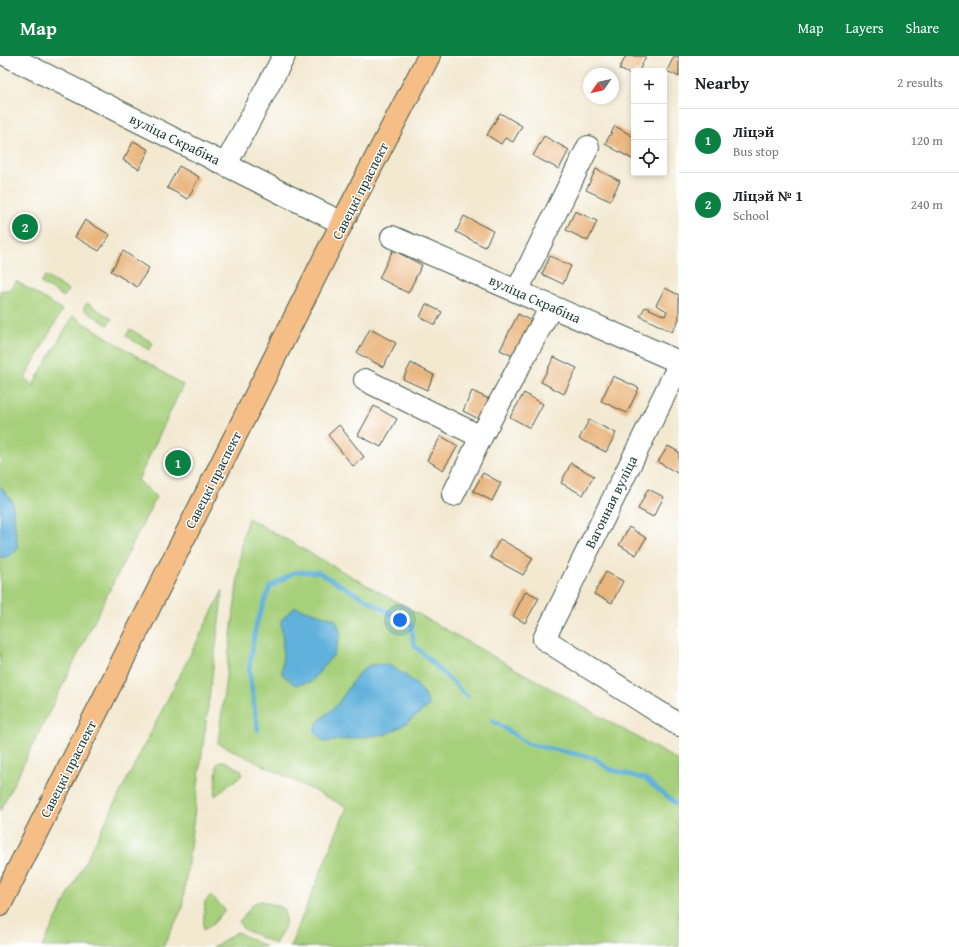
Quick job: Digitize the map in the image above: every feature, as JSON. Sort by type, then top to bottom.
[{"type":"main road","name":"Савецкі праспект","points":[[0,905],[342,223],[429,56]]},
{"type":"street","name":"вуліца Скрабіна","points":[[8,56],[226,164],[292,200],[342,223]]},
{"type":"street","points":[[226,164],[284,56]]},
{"type":"street","points":[[517,291],[588,147]]},
{"type":"street","name":"вуліца Скрабіна","points":[[392,237],[679,363]]},
{"type":"street","points":[[453,495],[481,437],[550,307]]},
{"type":"street","name":"Вагонная вуліца","points":[[679,363],[544,639],[679,725]]},
{"type":"street","points":[[365,380],[481,437]]},
{"type":"green space","points":[[45,276],[68,290],[64,297],[41,283]]},
{"type":"green space","points":[[16,281],[62,310],[25,378],[35,387],[34,383],[73,316],[183,385],[138,480],[156,497],[0,811],[0,558],[9,556],[12,501],[0,486],[0,291],[11,289]]},
{"type":"green space","points":[[87,303],[112,319],[108,325],[83,309]]},
{"type":"green space","points":[[130,329],[153,343],[149,350],[126,336]]},
{"type":"green space","points":[[248,518],[679,761],[679,947],[462,947],[457,945],[451,947],[290,947],[347,807],[218,743],[243,536]]},
{"type":"green space","points":[[223,590],[182,909],[163,947],[42,947]]},
{"type":"green space","points":[[220,761],[224,761],[241,770],[242,775],[215,796],[217,764]]},
{"type":"green space","points":[[211,895],[225,910],[212,925],[203,930],[205,901]]},
{"type":"green space","points":[[262,901],[283,908],[285,914],[284,927],[275,944],[243,929],[239,922],[254,903]]},
{"type":"green space","points":[[237,932],[266,947],[213,947]]},
{"type":"water","points":[[0,486],[12,501],[18,549],[9,556],[0,558]]},
{"type":"water","points":[[295,607],[335,619],[341,633],[334,654],[311,682],[295,685],[282,674],[283,649],[281,620]]},
{"type":"water","points":[[387,664],[413,681],[423,692],[429,706],[402,726],[387,734],[324,742],[314,731],[319,721],[337,705],[357,675],[369,665]]},
{"type":"building","points":[[626,56],[646,56],[640,68],[631,68],[631,75],[619,69]]},
{"type":"building","points":[[674,56],[679,56],[679,77],[667,71]]},
{"type":"building","points":[[500,113],[522,126],[513,142],[505,138],[501,144],[487,135]]},
{"type":"building","points":[[615,126],[631,135],[631,158],[605,144]]},
{"type":"building","points":[[544,136],[569,150],[559,169],[533,156]]},
{"type":"building","points":[[134,141],[149,150],[139,169],[123,160]]},
{"type":"building","points":[[179,166],[199,177],[188,199],[167,188]]},
{"type":"building","points":[[596,169],[620,181],[610,201],[586,190]]},
{"type":"building","points":[[575,211],[597,221],[588,241],[566,230]]},
{"type":"building","points":[[464,216],[493,231],[485,247],[456,232]]},
{"type":"building","points":[[85,220],[110,235],[99,251],[75,237]]},
{"type":"building","points":[[393,250],[422,265],[408,293],[379,278]]},
{"type":"building","points":[[123,251],[149,268],[137,287],[111,271]]},
{"type":"building","points":[[550,256],[571,266],[563,284],[542,274]]},
{"type":"building","points":[[665,288],[679,295],[679,319],[672,332],[640,316],[645,307],[665,316],[667,311],[656,305]]},
{"type":"building","points":[[426,304],[442,312],[435,325],[420,317]]},
{"type":"building","points":[[518,314],[535,323],[517,358],[500,350]]},
{"type":"building","points":[[370,329],[396,343],[383,367],[357,353]]},
{"type":"building","points":[[554,357],[577,368],[564,394],[541,382]]},
{"type":"building","points":[[411,363],[434,375],[427,390],[403,379]]},
{"type":"building","points":[[613,376],[639,388],[627,413],[601,401]]},
{"type":"building","points":[[472,391],[489,399],[479,419],[463,411]]},
{"type":"building","points":[[524,393],[543,404],[530,428],[510,417]]},
{"type":"building","points":[[374,406],[397,419],[381,447],[358,435]]},
{"type":"building","points":[[589,420],[616,433],[606,452],[579,439]]},
{"type":"building","points":[[339,425],[364,457],[353,466],[328,435]]},
{"type":"building","points":[[441,436],[458,446],[443,470],[427,460]]},
{"type":"building","points":[[668,446],[679,452],[679,474],[658,462]]},
{"type":"building","points":[[571,463],[594,476],[583,495],[561,483]]},
{"type":"building","points":[[483,473],[501,483],[492,501],[473,491]]},
{"type":"building","points":[[648,489],[664,497],[653,517],[638,509]]},
{"type":"building","points":[[629,527],[646,538],[636,555],[619,545]]},
{"type":"building","points":[[500,539],[533,558],[523,575],[490,557]]},
{"type":"building","points":[[606,572],[623,581],[612,603],[594,594]]},
{"type":"building","points":[[526,591],[539,598],[525,623],[513,616]]},
{"type":"waterway","points":[[258,730],[249,670],[256,625],[270,587],[295,572],[318,572],[411,625],[414,645],[468,697]]},
{"type":"waterway","points":[[492,720],[528,744],[595,758],[609,769],[645,779],[679,806]]},
{"type":"place","name":"Ліцэй № 1","points":[[25,227]]},
{"type":"place","name":"Ліцэй","points":[[178,463]]}]
